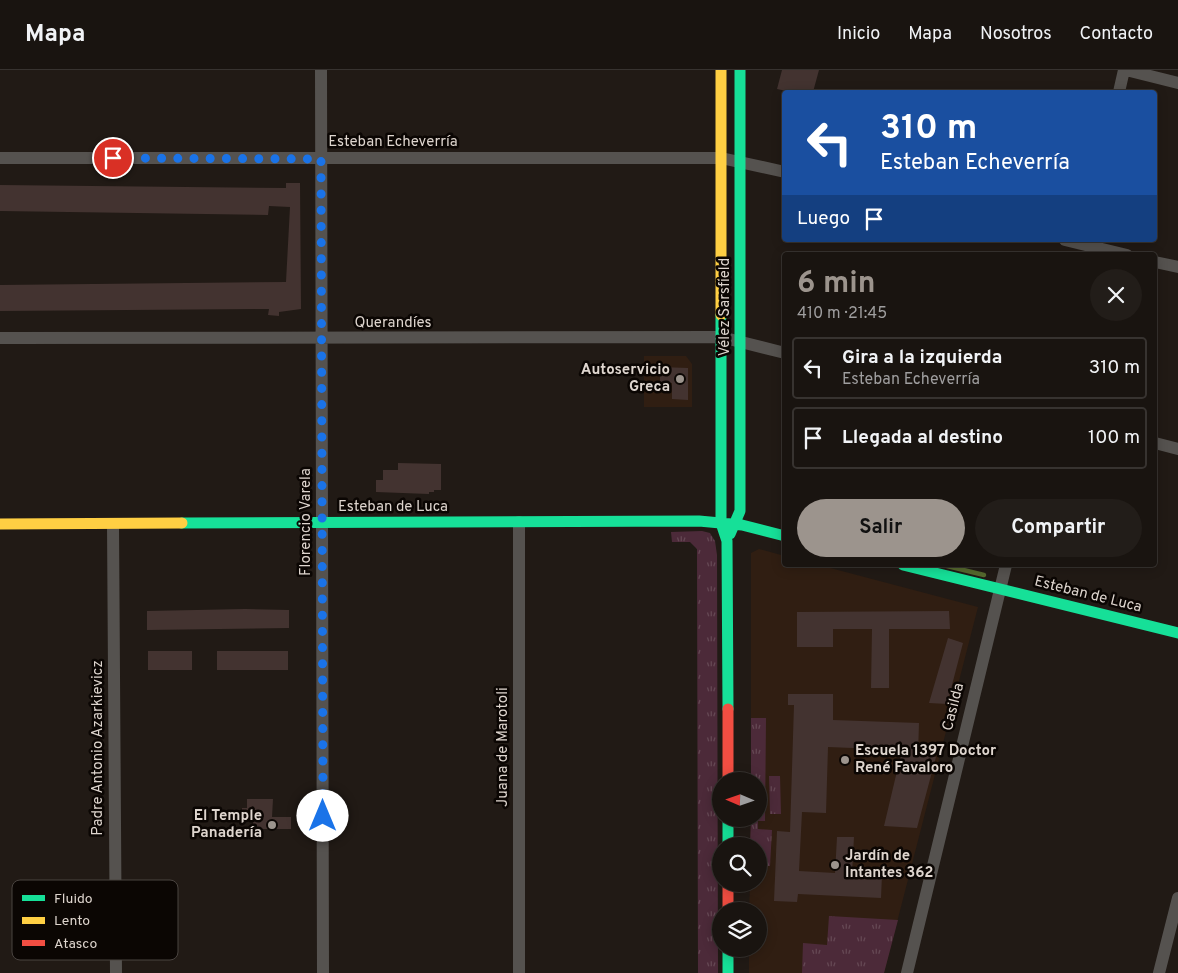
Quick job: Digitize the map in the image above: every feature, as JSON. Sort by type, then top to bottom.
[{"type":"street","name":"Florencio Varela","points":[[320,70],[323,973]]},
{"type":"street","name":"Vélez Sarsfield","points":[[721,70],[721,523],[727,541],[728,772]]},
{"type":"street","name":"Vélez Sarsfield","points":[[727,541],[740,511],[740,70]]},
{"type":"street","points":[[1120,90],[1125,70],[1178,83]]},
{"type":"street","name":"Esteban Echeverría","points":[[0,158],[721,158],[782,171]]},
{"type":"street","points":[[1082,246],[1112,252]]},
{"type":"street","points":[[1157,263],[1178,268]]},
{"type":"street","name":"Querandíes","points":[[0,338],[721,337],[782,352]]},
{"type":"street","points":[[1157,444],[1178,449]]},
{"type":"street","name":"Juana de Marotoli","points":[[519,522],[519,973]]},
{"type":"street","name":"Esteban de Luca","points":[[0,524],[721,523],[735,524],[782,535]]},
{"type":"street","name":"Padre Antonio Azarkievicz","points":[[113,524],[115,880]]},
{"type":"street","name":"Esteban de Luca","points":[[911,567],[1178,633]]},
{"type":"street","name":"Casilda","points":[[907,973],[1006,567]]},
{"type":"street","points":[[1159,973],[1178,898]]},
{"type":"street","points":[[728,957],[728,973]]},
{"type":"street","name":"Padre Antonio Azarkievicz","points":[[116,960],[116,973]]},
{"type":"shaded area","points":[[644,356],[686,356],[692,364],[692,407],[644,407]]},
{"type":"shaded area","points":[[759,549],[782,555],[782,567],[827,567],[978,607],[884,973],[749,973],[749,957],[767,957],[767,902],[749,902],[750,892],[767,892],[767,837],[750,837],[751,828],[768,828],[768,772],[751,772],[751,553]]},
{"type":"green space","points":[[702,531],[710,533],[715,541],[717,555],[718,772],[712,772],[712,828],[718,828],[718,837],[712,837],[712,892],[718,892],[718,902],[712,902],[712,957],[718,957],[718,973],[698,973],[697,549],[690,542],[672,542],[671,532]]},
{"type":"green space","points":[[751,718],[766,718],[765,772],[751,772]]},
{"type":"green space","points":[[769,776],[780,776],[781,814],[770,814]]},
{"type":"green space","points":[[751,828],[772,830],[770,866],[767,866],[767,837],[750,837]]},
{"type":"green space","points":[[829,916],[898,920],[884,973],[802,973],[803,943],[827,945]]},
{"type":"building","points":[[782,70],[819,70],[814,90],[777,89]]},
{"type":"building","points":[[286,183],[300,183],[301,309],[279,312],[279,316],[268,315],[269,309],[0,311],[0,285],[286,282],[290,207],[269,206],[268,215],[0,211],[0,185],[286,188]]},
{"type":"building","points":[[660,367],[688,368],[688,400],[672,399],[672,383],[660,382]]},
{"type":"building","points":[[398,463],[441,464],[441,490],[434,490],[434,492],[429,492],[429,494],[376,492],[376,480],[383,480],[383,470],[398,470]]},
{"type":"building","points":[[289,610],[289,628],[147,630],[147,611]]},
{"type":"building","points":[[949,611],[950,629],[889,629],[889,688],[871,688],[872,629],[833,629],[833,647],[797,647],[797,612]]},
{"type":"building","points":[[948,638],[963,643],[947,704],[929,703]]},
{"type":"building","points":[[148,651],[192,651],[192,670],[148,670]]},
{"type":"building","points":[[217,651],[288,651],[288,670],[217,670]]},
{"type":"building","points":[[788,694],[833,694],[833,720],[919,723],[918,755],[936,757],[917,828],[884,826],[902,750],[828,747],[826,813],[802,812],[799,871],[835,873],[837,837],[854,837],[852,873],[882,875],[881,898],[798,894],[797,902],[774,901],[777,831],[790,832],[794,705],[788,705]]},
{"type":"building","points":[[247,799],[273,799],[272,817],[291,817],[291,829],[253,829],[253,819],[242,819],[242,808],[247,808]]},
{"type":"waterway","points":[[951,567],[984,575]]},
{"type":"traffic: fast","points":[[730,534],[740,511],[740,70]]},
{"type":"traffic: fast","points":[[721,315],[721,523],[727,541],[728,709]]},
{"type":"traffic: fast","points":[[182,523],[699,521],[742,525],[782,535]]},
{"type":"traffic: fast","points":[[911,567],[1178,633]]},
{"type":"traffic: fast","points":[[728,828],[728,837]]},
{"type":"traffic: fast","points":[[728,957],[728,973]]},
{"type":"traffic: slow","points":[[721,70],[721,315]]},
{"type":"traffic: slow","points":[[0,524],[182,523]]},
{"type":"traffic: jam","points":[[728,709],[728,772]]},
{"type":"traffic: jam","points":[[728,892],[728,902]]},
{"type":"place","name":"Autoservicio Greca","points":[[680,379]]},
{"type":"place","name":"Escuela 1397 Doctor René Favaloro","points":[[845,760]]},
{"type":"place","name":"El Temple Panadería","points":[[272,825]]},
{"type":"place","name":"Jardín de Intantes 362","points":[[835,865]]},
{"type":"route","points":[[113,158],[321,159],[323,816]]}]
